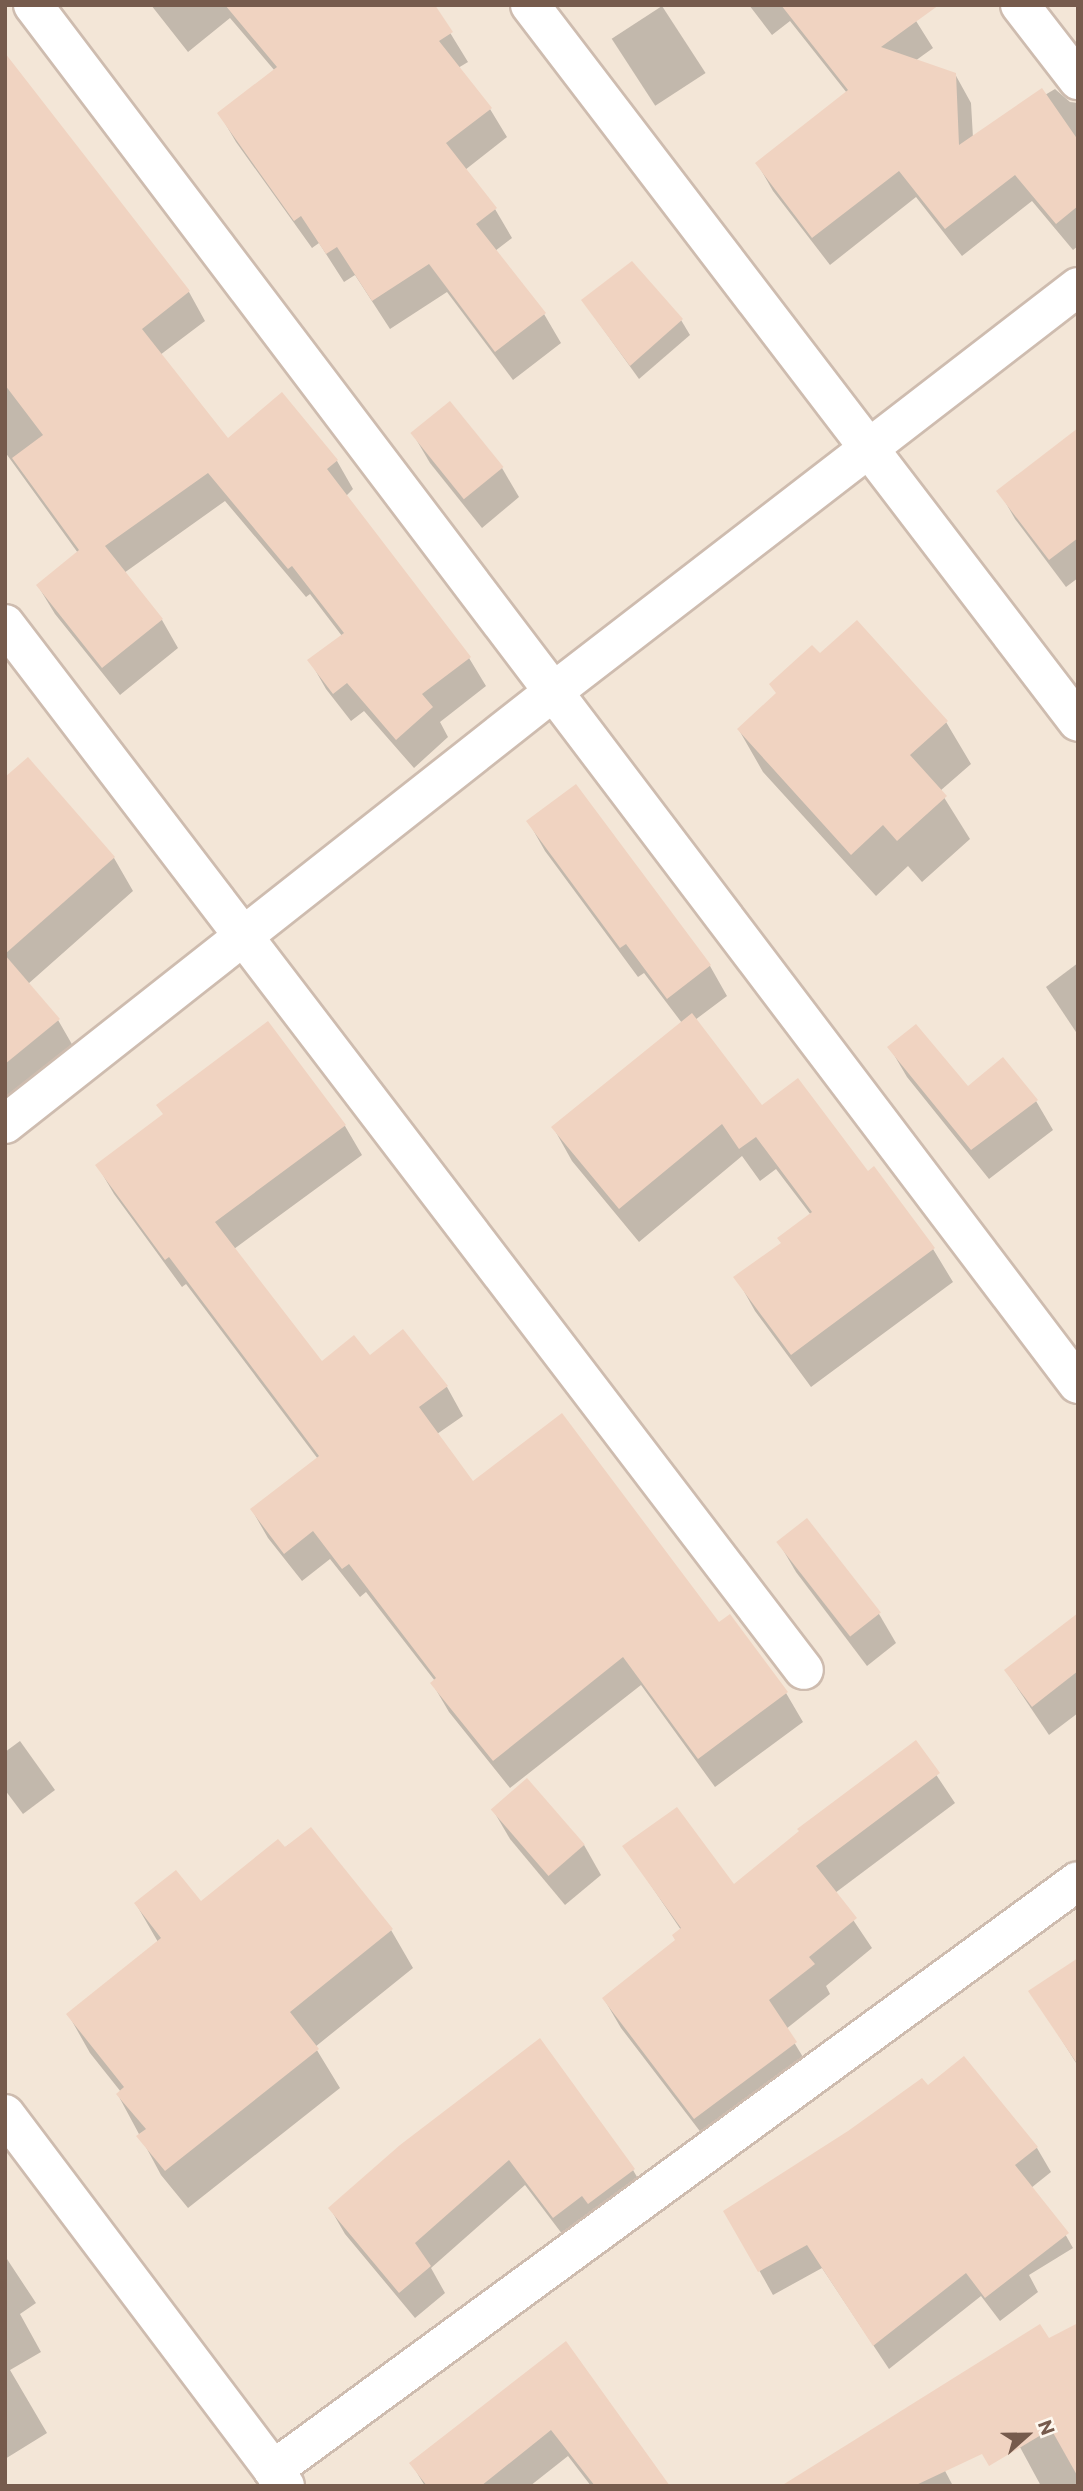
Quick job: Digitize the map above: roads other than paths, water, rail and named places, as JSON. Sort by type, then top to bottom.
[{"type":"street","points":[[33,5],[1078,1384]]},
{"type":"street","points":[[530,5],[1078,722]]},
{"type":"street","points":[[1020,5],[1078,80]]},
{"type":"street","points":[[5,1124],[553,692],[1078,287]]},
{"type":"street","points":[[5,624],[804,1670]]},
{"type":"street","points":[[5,2114],[279,2478],[1078,1881]]}]
